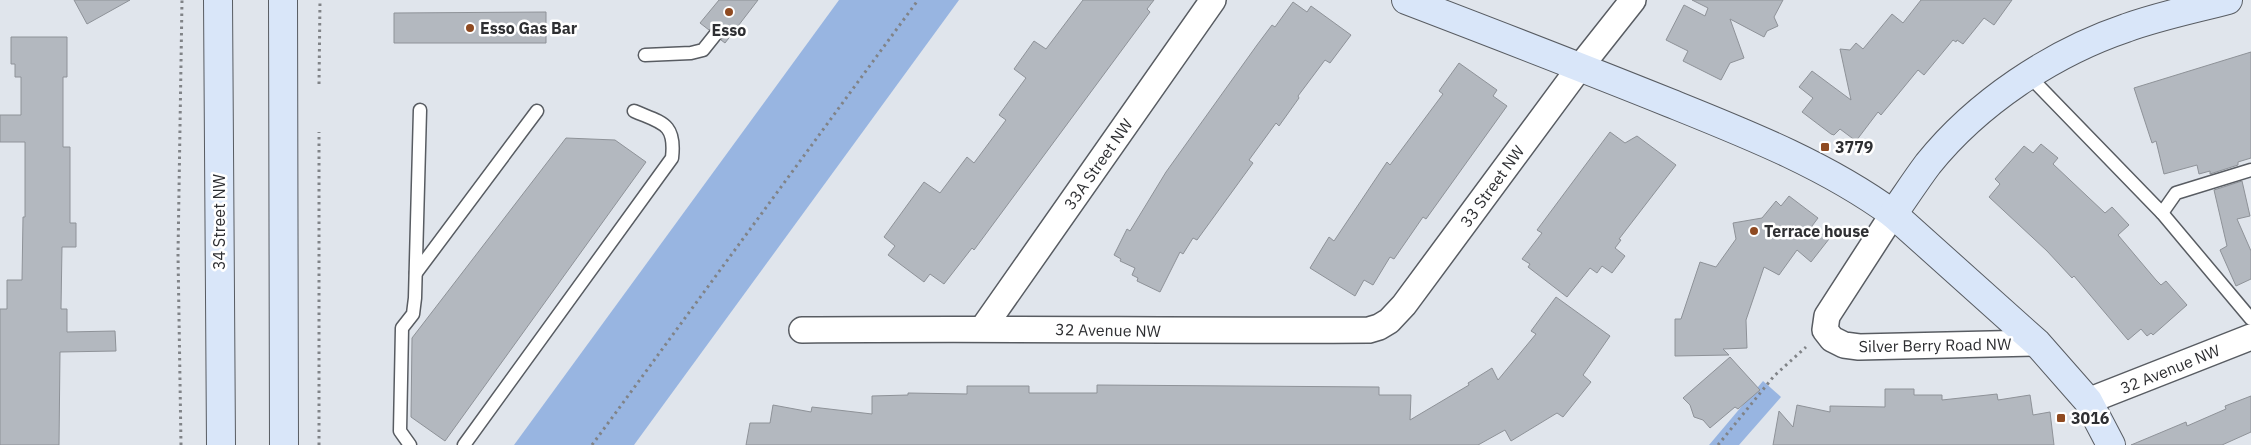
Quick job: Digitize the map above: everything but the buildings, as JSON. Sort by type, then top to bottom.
[{"type":"street","name":"34 Street NW","points":[[218,0],[221,445]]},
{"type":"street","points":[[283,0],[284,445]]},
{"type":"street","name":"33A Street NW","points":[[983,328],[1213,0]]},
{"type":"street","name":"Silver Berry Road NW","points":[[1406,0],[1746,134],[1848,184],[1893,214],[2037,343],[2088,401],[2112,445]]},
{"type":"street","points":[[1580,67],[1633,0]]},
{"type":"street","points":[[1825,330],[1827,316],[1834,302],[1928,164],[1978,114],[2029,76],[2090,43],[2126,28],[2228,0]]},
{"type":"street","name":"33 Street NW","points":[[1404,305],[1580,67]]},
{"type":"street","name":"32 Avenue NW","points":[[802,330],[983,328],[1217,331],[1369,330],[1389,321],[1404,305]]},
{"type":"street","name":"Silver Berry Road NW","points":[[1825,330],[1832,339],[1844,345],[1859,347],[2037,343]]},
{"type":"street","name":"32 Avenue NW","points":[[2088,401],[2251,337]]},
{"type":"lane","points":[[645,54],[691,53],[703,50],[715,35]]},
{"type":"lane","points":[[2029,76],[2162,212],[2251,318]]},
{"type":"lane","points":[[410,445],[400,431],[402,328],[413,314],[416,273],[420,110]]},
{"type":"lane","points":[[416,273],[537,111]]},
{"type":"lane","points":[[464,445],[672,158],[674,140],[665,124],[634,111]]},
{"type":"lane","points":[[2162,212],[2176,192],[2251,170]]},
{"type":"path","points":[[181,445],[178,236],[182,0]]},
{"type":"path","points":[[319,84],[320,0]]},
{"type":"path","points":[[592,445],[918,0]]},
{"type":"path","points":[[319,132],[319,445]]},
{"type":"path","points":[[1718,445],[1774,376],[1825,330]]},
{"type":"shaded area","points":[[839,0],[959,0],[634,445],[514,445]]},
{"type":"shaded area","points":[[1763,381],[1781,397],[1739,445],[1709,445]]},
{"type":"place","name":"Esso","points":[[729,12]]},
{"type":"place","name":"Esso Gas Bar","points":[[470,28]]},
{"type":"place","name":"3779","points":[[1825,147]]},
{"type":"place","name":"Terrace house","points":[[1754,231]]},
{"type":"place","name":"3016","points":[[2061,418]]}]
